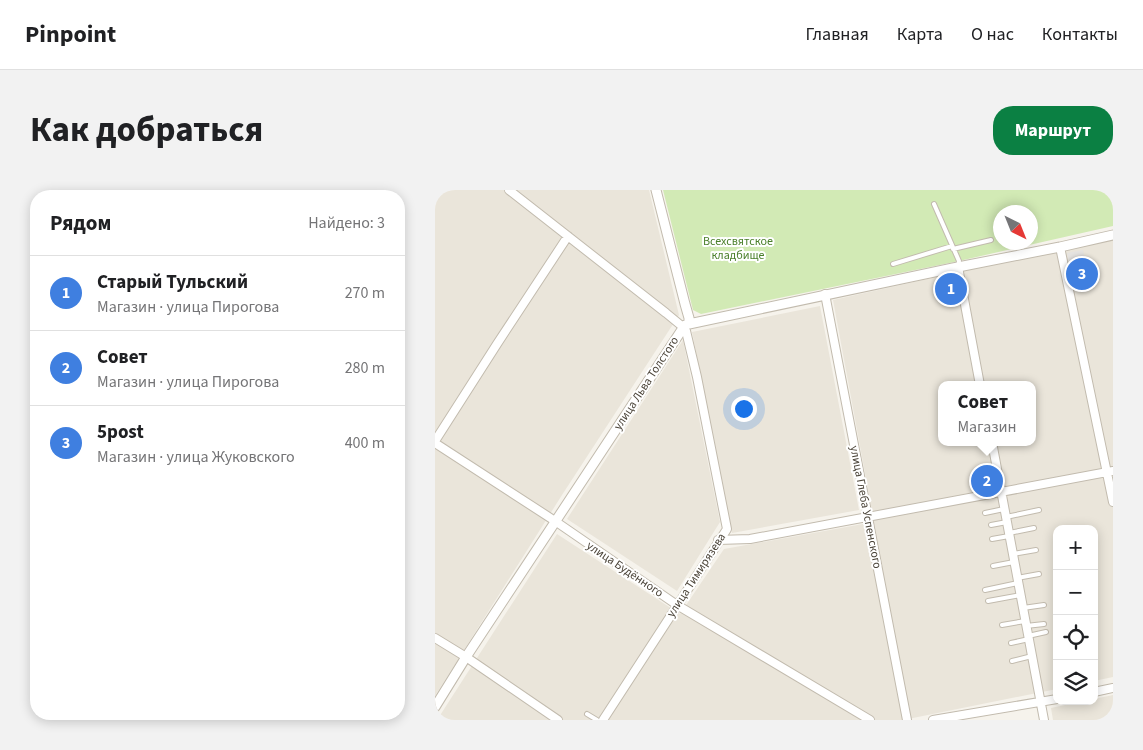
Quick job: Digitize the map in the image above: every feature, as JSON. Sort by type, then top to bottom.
[{"type":"street","points":[[509,190],[686,325],[825,294],[1113,235]]},
{"type":"street","name":"улица Тимирязева","points":[[603,720],[727,529],[697,377],[685,331],[689,318],[656,190]]},
{"type":"street","points":[[435,442],[568,236]]},
{"type":"street","points":[[1060,247],[1110,472],[1113,502]]},
{"type":"street","points":[[958,266],[980,381]]},
{"type":"street","name":"улица Глеба Успенского","points":[[825,294],[907,720]]},
{"type":"street","name":"улица Льва Толстого","points":[[435,707],[555,521],[686,325]]},
{"type":"street","name":"улица Будённого","points":[[435,442],[677,604],[870,720]]},
{"type":"street","points":[[993,446],[1044,720]]},
{"type":"street","points":[[719,540],[750,540],[1110,472]]},
{"type":"street","points":[[435,638],[558,720]]},
{"type":"street","points":[[1098,691],[1113,688]]},
{"type":"street","points":[[933,720],[1053,701]]},
{"type":"lane","points":[[934,204],[959,261],[958,266]]},
{"type":"lane","points":[[893,264],[953,247],[991,240]]},
{"type":"lane","points":[[985,513],[1006,516],[1039,510]]},
{"type":"lane","points":[[991,525],[1006,516]]},
{"type":"lane","points":[[992,539],[1035,528]]},
{"type":"lane","points":[[993,566],[1036,550]]},
{"type":"lane","points":[[985,590],[1039,574]]},
{"type":"lane","points":[[988,602],[1021,596]]},
{"type":"lane","points":[[1023,608],[1044,605]]},
{"type":"lane","points":[[1002,625],[1043,624]]},
{"type":"lane","points":[[1011,643],[1047,632]]},
{"type":"lane","points":[[1012,661],[1032,656]]},
{"type":"lane","points":[[587,714],[597,720]]},
{"type":"shaded area","points":[[435,190],[649,190],[679,315],[435,696]]},
{"type":"shaded area","points":[[1113,238],[1113,677],[1098,680],[1098,525],[1053,525],[1053,690],[903,720],[437,720],[557,534],[680,614],[724,549],[874,522],[833,300]]},
{"type":"shaded area","points":[[1083,250],[1086,264],[1070,267],[1067,253]]},
{"type":"shaded area","points":[[820,306],[859,510],[732,533],[692,332]]},
{"type":"shaded area","points":[[683,340],[720,522],[677,591],[567,519]]},
{"type":"shaded area","points":[[1113,695],[1113,720],[1053,720],[1051,708],[1065,705],[1098,705],[1098,698]]},
{"type":"green space","name":"Всехсвятское кладбище","points":[[663,190],[1113,190],[1113,226],[1038,243],[1038,205],[993,205],[993,250],[1007,250],[701,314],[693,310]]},
{"type":"place","name":"5post","points":[[1082,274]]},
{"type":"place","name":"Старый Тульский","points":[[951,289]]},
{"type":"place","name":"Совет","points":[[987,481]]}]
